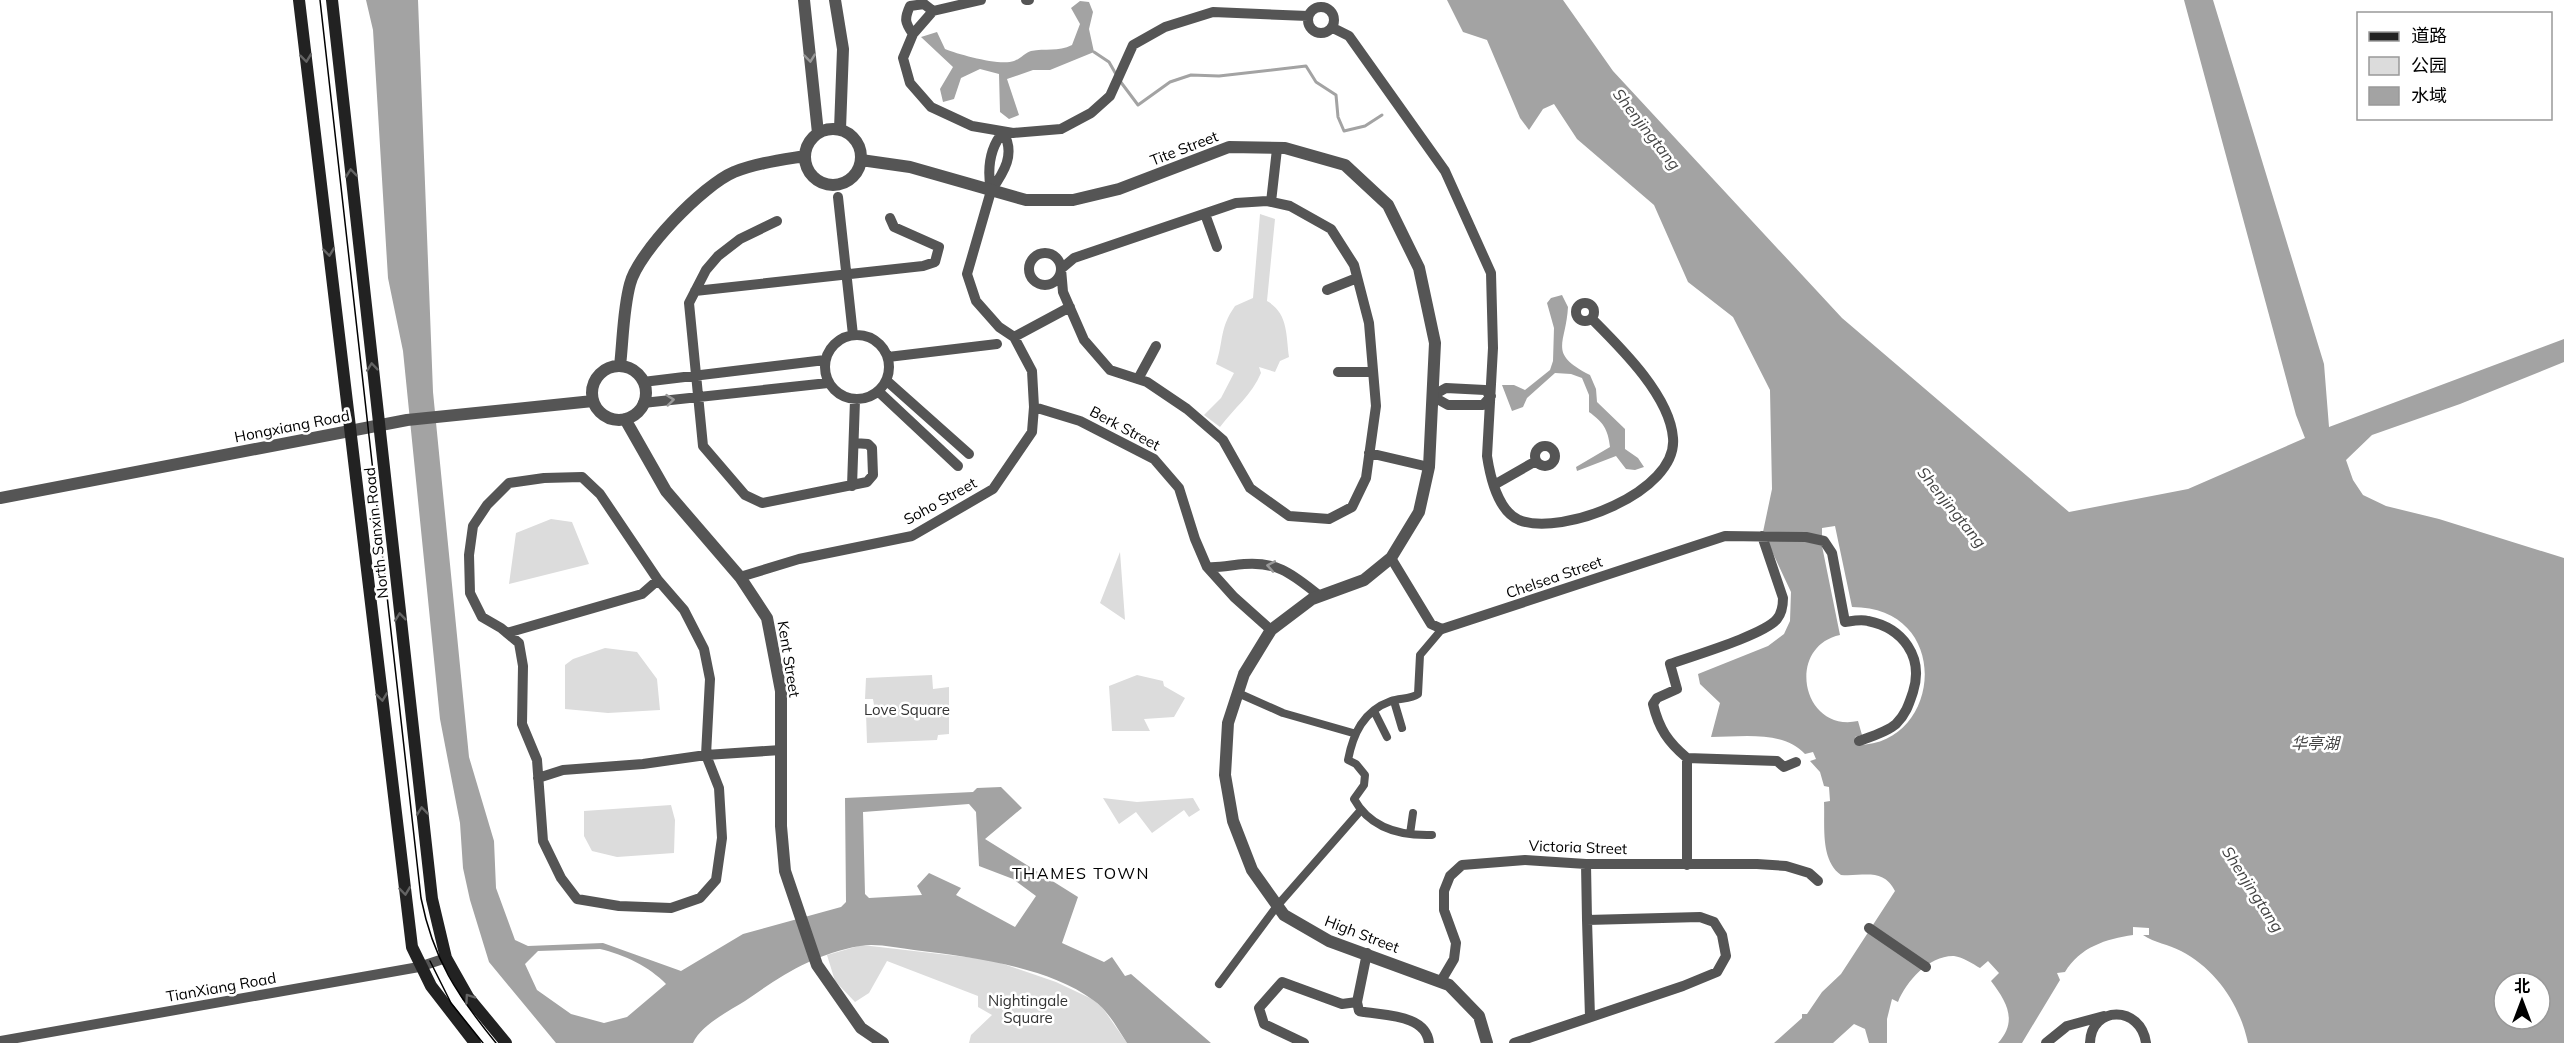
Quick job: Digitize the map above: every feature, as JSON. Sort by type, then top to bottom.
[{"type":"main road","name":"North Sanxin Road","points":[[299,0],[412,947],[419,967],[441,1000],[475,1043]]},
{"type":"main road","name":"North Sanxin Road","points":[[332,0],[432,899],[446,958],[468,997],[506,1043]]},
{"type":"street","points":[[804,0],[818,133]]},
{"type":"street","points":[[835,0],[843,49],[840,129]]},
{"type":"street","points":[[981,0],[933,11],[913,34],[903,58],[910,83],[931,107],[972,126],[1013,134],[1061,129],[1091,112],[1110,96],[1133,45],[1165,27],[1213,12],[1308,16]]},
{"type":"street","points":[[913,34],[906,24],[905,16],[910,6],[924,4],[933,11]]},
{"type":"street","points":[[1323,5],[1333,15],[1333,28],[1322,33],[1314,32],[1309,27],[1308,16],[1313,8],[1323,5]]},
{"type":"street","points":[[1333,28],[1349,36],[1445,171],[1491,273],[1491,396],[1488,456],[1494,485],[1503,505],[1518,519],[1539,523],[1566,522],[1602,513],[1648,484],[1665,465],[1671,454],[1673,440],[1661,402],[1621,348],[1592,319]]},
{"type":"street","points":[[840,129],[857,142],[861,160],[857,172],[849,180],[836,184],[816,178],[807,166],[805,156],[808,146],[818,133],[840,129]]},
{"type":"street","points":[[991,191],[1001,175],[1009,154],[1009,142],[1004,132]]},
{"type":"street","points":[[991,191],[987,172],[994,142],[1004,132]]},
{"type":"street","name":"Tite Street","points":[[861,160],[910,166],[1026,200],[1073,200],[1119,189],[1229,147],[1285,148],[1345,165],[1389,205],[1419,268],[1435,342],[1429,467],[1419,512],[1390,558]]},
{"type":"street","points":[[1271,202],[1277,149]]},
{"type":"street","points":[[620,366],[630,283],[656,241],[686,208],[732,173],[769,161],[805,156]]},
{"type":"street","name":"Soho Street","points":[[740,577],[799,559],[912,536],[993,489],[1032,432],[1034,407],[1032,370],[1014,338],[999,327],[976,301],[968,274],[991,191]]},
{"type":"street","points":[[838,197],[853,335]]},
{"type":"street","points":[[1271,202],[1290,206],[1331,229],[1354,265],[1369,323],[1376,406],[1366,478],[1352,507],[1329,519],[1289,516],[1250,488],[1223,440],[1187,409],[1138,379],[1110,370],[1084,340],[1063,292],[1061,269],[1074,258],[1236,203],[1271,202]]},
{"type":"street","points":[[1205,214],[1217,247]]},
{"type":"street","points":[[695,291],[923,266],[935,262],[939,247],[894,227],[890,218]]},
{"type":"street","points":[[777,221],[740,239],[718,256],[706,270],[689,303],[688,312],[703,446],[744,495],[762,502],[867,482],[873,475],[872,448],[868,444],[854,443]]},
{"type":"street","points":[[1327,290],[1357,278]]},
{"type":"street","points":[[1014,338],[1070,307]]},
{"type":"street","points":[[853,335],[874,340],[888,357],[887,381],[879,392],[864,399],[855,400],[839,395],[828,383],[825,360],[835,343],[853,335]]},
{"type":"street","points":[[888,357],[997,344]]},
{"type":"street","points":[[1138,379],[1156,346]]},
{"type":"street","points":[[644,382],[825,360]]},
{"type":"street","points":[[620,366],[634,371],[644,382],[643,403],[633,416],[626,419],[609,418],[602,414],[593,401],[592,393],[597,376],[611,367],[620,366]]},
{"type":"street","points":[[1338,372],[1373,372]]},
{"type":"street","points":[[887,381],[969,454]]},
{"type":"street","points":[[643,403],[828,383]]},
{"type":"street","points":[[1432,396],[1446,388],[1485,390],[1491,396]]},
{"type":"street","points":[[879,392],[958,466]]},
{"type":"street","points":[[1432,396],[1448,405],[1483,405],[1491,396]]},
{"type":"street","points":[[852,486],[855,400]]},
{"type":"street","name":"Hongxiang Road","points":[[0,498],[407,420],[593,401]]},
{"type":"street","name":"Berk Street","points":[[1034,407],[1080,421],[1154,459],[1179,488],[1207,567],[1234,597],[1271,630]]},
{"type":"street","name":"Kent Street","points":[[626,419],[666,491],[740,577],[767,618],[781,691],[781,826],[785,871],[817,965],[861,1028],[883,1043]]},
{"type":"street","points":[[1369,453],[1429,467]]},
{"type":"street","points":[[1494,485],[1536,461]]},
{"type":"street","points":[[582,477],[600,494],[658,580],[684,610],[704,649],[710,679],[706,755],[719,788],[722,838],[720,865],[716,880],[700,898],[671,908],[619,906],[577,899],[561,878],[543,841],[537,760],[522,724],[523,666],[519,643],[482,617],[470,593],[469,555],[473,526],[487,505],[509,483],[544,478],[582,477]]},
{"type":"street","name":"Chelsea Street","points":[[1442,629],[1725,536],[1806,537],[1824,541],[1832,553],[1845,622],[1867,620],[1891,630],[1907,643],[1916,658],[1915,686],[1907,712],[1894,725],[1859,741]]},
{"type":"street","points":[[1762,536],[1783,598],[1783,607],[1776,621],[1754,633],[1670,663],[1677,689],[1657,698],[1653,704],[1658,725],[1664,736],[1687,758],[1777,761],[1784,767],[1796,762]]},
{"type":"street","points":[[1390,558],[1431,624],[1442,629],[1420,655],[1418,694],[1394,701],[1374,711],[1353,734],[1348,760],[1356,764],[1368,776],[1354,799],[1361,810],[1387,830],[1432,835]]},
{"type":"street","name":"High Street","points":[[1390,558],[1364,580],[1320,596],[1271,630],[1244,674],[1228,723],[1225,775],[1232,813],[1252,870],[1284,915],[1329,941],[1449,985],[1479,1016],[1487,1043]]},
{"type":"street","points":[[1207,567],[1223,568],[1244,564],[1278,566],[1320,596]]},
{"type":"street","points":[[507,633],[642,594],[658,580]]},
{"type":"street","points":[[1238,693],[1283,712],[1353,734]]},
{"type":"street","points":[[1394,701],[1402,728]]},
{"type":"street","points":[[1374,711],[1387,736]]},
{"type":"street","points":[[538,778],[563,770],[643,764],[706,755],[781,750]]},
{"type":"street","points":[[1687,758],[1687,865]]},
{"type":"street","points":[[1219,984],[1277,906],[1361,810]]},
{"type":"street","points":[[1410,834],[1413,813]]},
{"type":"street","name":"Victoria Street","points":[[1441,981],[1454,959],[1456,943],[1444,910],[1444,891],[1450,876],[1462,865],[1477,862],[1525,860],[1586,864],[1757,864],[1786,867],[1809,873],[1818,881]]},
{"type":"street","points":[[1586,864],[1590,1017]]},
{"type":"street","points":[[1514,1043],[1717,972],[1726,956],[1722,935],[1713,922],[1700,917],[1587,920]]},
{"type":"street","points":[[1869,928],[1926,967]]},
{"type":"street","points":[[1366,954],[1357,1002],[1359,1011],[1404,1018],[1416,1023],[1428,1037],[1429,1043]]},
{"type":"street","name":"TianXiang Road","points":[[0,1041],[419,967],[446,958]]},
{"type":"street","points":[[1304,1043],[1264,1024],[1259,1008],[1282,982],[1342,1004],[1357,1002]]},
{"type":"street","points":[[2046,1043],[2067,1026],[2108,1016],[2126,1015],[2140,1026],[2146,1043]]},
{"type":"street","points":[[2090,1043],[2093,1028],[2108,1016]]},
{"type":"green space","points":[[1260,214],[1275,219],[1267,301],[1279,312],[1285,325],[1289,357],[1280,361],[1275,372],[1259,367],[1261,373],[1253,388],[1220,427],[1204,415],[1221,398],[1234,373],[1216,364],[1224,328],[1230,314],[1235,306],[1253,298]]},
{"type":"green space","points":[[551,519],[572,522],[589,564],[509,584],[516,533]]},
{"type":"green space","points":[[1120,552],[1125,620],[1100,603]]},
{"type":"green space","points":[[605,648],[637,652],[657,679],[660,710],[608,713],[565,709],[565,665],[573,659]]},
{"type":"green space","name":"Love Square","points":[[932,675],[933,689],[949,687],[949,734],[938,735],[937,740],[867,743],[866,713],[875,711],[873,699],[865,699],[866,678]]},
{"type":"green space","points":[[1137,675],[1163,681],[1164,686],[1185,698],[1174,717],[1144,719],[1150,731],[1112,731],[1109,686]]},
{"type":"green space","points":[[1103,798],[1137,802],[1193,798],[1200,810],[1189,817],[1184,810],[1152,833],[1136,812],[1119,824]]},
{"type":"green space","points":[[671,805],[675,820],[674,853],[617,857],[592,851],[584,836],[584,811]]},
{"type":"green space","name":"Nightingale Square","points":[[862,945],[992,960],[1056,982],[1092,999],[1102,1007],[1127,1043],[969,1043],[971,1035],[992,1015],[978,1007],[978,996],[887,961],[869,993],[855,1002],[835,981],[827,955]]},
{"type":"water","points":[[366,0],[418,0],[433,392],[469,757],[494,841],[496,888],[515,940],[528,946],[603,943],[681,971],[743,934],[841,907],[846,902],[845,798],[973,792],[977,788],[1001,787],[1022,808],[985,839],[1078,897],[1062,943],[1104,962],[1112,957],[1125,976],[1131,974],[1211,1043],[1127,1043],[1098,1004],[1074,988],[1054,979],[983,960],[873,945],[828,954],[799,967],[716,1019],[702,1030],[693,1043],[556,1043],[489,962],[463,868],[460,823],[440,719],[403,351],[388,278],[373,30]],"holes":[[[969,804],[976,812],[979,866],[1013,879],[1036,896],[1015,927],[956,895],[961,888],[929,873],[917,886],[922,895],[869,898],[865,894],[863,812]],[[600,949],[636,962],[666,984],[627,1017],[604,1023],[571,1014],[537,990],[525,964],[538,951]]]},
{"type":"water","name":"华亭湖","points":[[1447,0],[1563,0],[1613,71],[1842,318],[2069,512],[2188,489],[2305,438],[2296,415],[2184,0],[2213,0],[2324,364],[2329,427],[2564,339],[2564,362],[2460,404],[2372,435],[2346,460],[2353,480],[2363,495],[2386,506],[2439,519],[2564,558],[2564,1043],[2248,1043],[2233,1002],[2215,978],[2194,959],[2181,951],[2143,935],[2149,935],[2149,928],[2133,927],[2133,935],[2113,939],[2086,950],[2071,963],[2065,972],[2057,973],[2060,980],[2022,1043],[1998,1043],[2008,1027],[2009,1019],[2006,1004],[1991,981],[1999,973],[1988,961],[1980,968],[1954,956],[1936,960],[1928,965],[1913,978],[1898,1002],[1892,999],[1887,1019],[1887,1043],[1869,1043],[1865,1029],[1854,1024],[1833,1043],[1774,1043],[1802,1018],[1802,1014],[1807,1014],[1822,992],[1841,974],[1895,891],[1890,884],[1878,876],[1841,875],[1834,869],[1827,852],[1824,832],[1824,802],[1830,801],[1829,787],[1824,786],[1820,772],[1810,761],[1816,759],[1813,752],[1805,754],[1796,746],[1774,738],[1711,737],[1720,703],[1700,684],[1698,674],[1768,646],[1784,634],[1790,621],[1791,592],[1763,532],[1772,489],[1770,390],[1733,317],[1688,282],[1654,205],[1577,139],[1554,104],[1543,109],[1529,130],[1520,118],[1487,40],[1463,32]],"holes":[[[1835,526],[1852,607],[1885,613],[1908,629],[1921,651],[1925,676],[1920,701],[1907,723],[1886,739],[1858,745],[1855,737],[1862,735],[1858,721],[1839,721],[1824,714],[1813,702],[1807,687],[1807,671],[1812,655],[1823,643],[1840,635],[1822,546],[1822,528]]]},
{"type":"water","points":[[1080,1],[1089,2],[1093,12],[1089,29],[1094,52],[1050,70],[1033,70],[1007,79],[1019,115],[1009,119],[1000,112],[999,74],[980,69],[961,78],[954,99],[943,102],[940,89],[953,67],[921,37],[937,32],[945,49],[990,61],[1014,61],[1031,51],[1072,45],[1080,24],[1071,8]]},
{"type":"water","points":[[1562,295],[1568,307],[1562,347],[1564,354],[1568,360],[1590,375],[1596,389],[1597,402],[1625,429],[1625,449],[1638,458],[1644,467],[1635,470],[1626,469],[1616,456],[1577,471],[1576,467],[1610,447],[1604,426],[1589,412],[1589,395],[1582,378],[1571,374],[1555,373],[1527,398],[1523,407],[1512,411],[1502,385],[1514,385],[1525,390],[1550,370],[1553,361],[1554,328],[1547,303],[1551,298]]},
{"type":"waterway","points":[[1094,52],[1109,62],[1117,76]]},
{"type":"waterway","points":[[1120,81],[1138,105],[1170,82],[1191,75],[1219,76],[1306,66],[1316,82],[1336,95],[1338,117],[1344,131],[1365,126],[1382,115]]},
{"type":"tram line","points":[[320,0],[421,898],[432,940],[448,975],[496,1043]]},
{"type":"tram line","points":[[430,961],[451,1003],[483,1043]]},
{"type":"district","name":"THAMES TOWN","points":[[1081,873]]},
{"type":"water label","name":"Shenjingtang","points":[[1647,129]]},
{"type":"water label","name":"Shenjingtang","points":[[1952,507]]},
{"type":"water label","name":"Shenjingtang","points":[[2253,889]]}]
